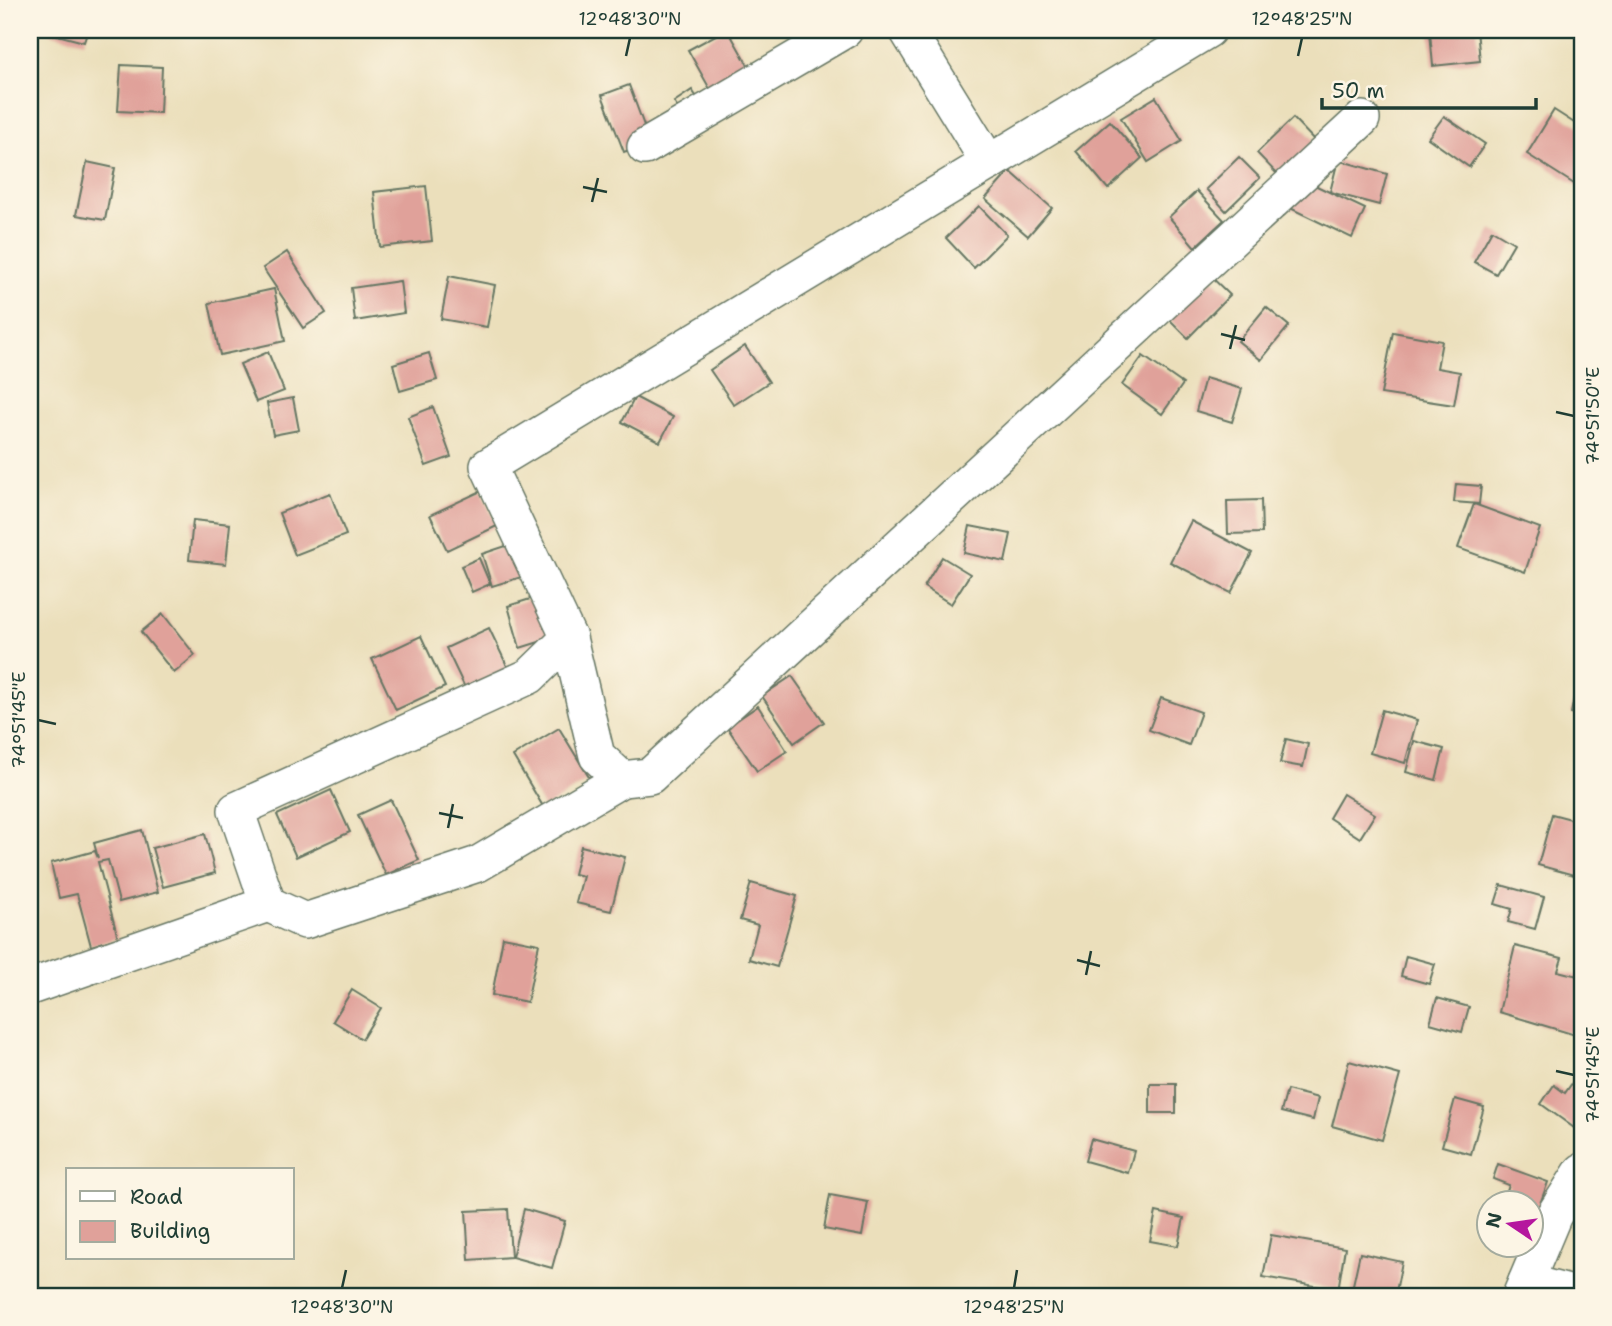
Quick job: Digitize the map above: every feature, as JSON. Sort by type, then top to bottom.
[{"type":"street","points":[[645,147],[845,30]]},
{"type":"street","points":[[907,30],[989,163]]},
{"type":"street","points":[[622,779],[597,756],[569,638],[488,466],[1208,30]]},
{"type":"street","points":[[30,987],[268,904],[305,921],[478,864],[622,779],[650,776],[1362,120]]},
{"type":"street","points":[[268,904],[236,810],[530,676],[569,638]]},
{"type":"street","points":[[1580,1296],[1523,1289],[1554,1216],[1582,1171]]},
{"type":"building","points":[[38,30],[88,30],[84,42]]},
{"type":"building","points":[[728,30],[763,92],[724,114],[688,50]]},
{"type":"building","points":[[1477,30],[1480,61],[1433,66],[1430,32]]},
{"type":"building","points":[[121,65],[162,67],[160,113],[118,111]]},
{"type":"building","points":[[629,85],[650,142],[624,152],[602,95]]},
{"type":"building","points":[[692,90],[704,108],[685,121],[674,102]]},
{"type":"building","points":[[1156,97],[1182,141],[1148,162],[1121,118]]},
{"type":"building","points":[[1554,110],[1582,128],[1582,189],[1527,154]]},
{"type":"building","points":[[1444,116],[1485,144],[1469,167],[1428,138]]},
{"type":"building","points":[[1293,118],[1318,144],[1282,179],[1257,153]]},
{"type":"building","points":[[1110,121],[1142,158],[1108,189],[1076,151]]},
{"type":"building","points":[[1239,157],[1260,178],[1226,211],[1206,189]]},
{"type":"building","points":[[1338,160],[1387,174],[1379,205],[1330,192]]},
{"type":"building","points":[[87,162],[115,168],[105,220],[76,215]]},
{"type":"building","points":[[1010,171],[1052,208],[1028,236],[985,199]]},
{"type":"building","points":[[1302,179],[1365,209],[1352,238],[1288,207]]},
{"type":"building","points":[[426,186],[432,241],[380,247],[374,192]]},
{"type":"building","points":[[1197,191],[1224,220],[1195,247],[1169,217]]},
{"type":"building","points":[[979,206],[1007,235],[974,268],[946,238]]},
{"type":"building","points":[[1492,230],[1514,243],[1496,274],[1474,262]]},
{"type":"building","points":[[287,252],[326,313],[303,328],[263,268]]},
{"type":"building","points":[[1204,270],[1230,295],[1188,338],[1162,312]]},
{"type":"building","points":[[449,276],[495,285],[487,327],[441,319]]},
{"type":"building","points":[[400,281],[404,313],[355,321],[351,288]]},
{"type":"building","points":[[274,289],[285,341],[220,355],[209,303]]},
{"type":"building","points":[[1266,307],[1289,326],[1261,360],[1238,341]]},
{"type":"building","points":[[1393,332],[1442,341],[1437,368],[1460,372],[1454,405],[1381,394]]},
{"type":"building","points":[[745,346],[769,382],[734,405],[710,370]]},
{"type":"building","points":[[268,352],[284,391],[256,402],[240,364]]},
{"type":"building","points":[[429,353],[437,380],[400,391],[393,364]]},
{"type":"building","points":[[1143,356],[1183,384],[1162,414],[1122,385]]},
{"type":"building","points":[[1205,378],[1242,389],[1232,422],[1196,411]]},
{"type":"building","points":[[635,397],[673,417],[660,442],[622,422]]},
{"type":"building","points":[[293,398],[299,430],[273,435],[267,403]]},
{"type":"building","points":[[433,407],[451,457],[426,466],[408,417]]},
{"type":"building","points":[[1456,484],[1481,486],[1479,504],[1454,502]]},
{"type":"building","points":[[481,491],[497,526],[447,550],[430,515]]},
{"type":"building","points":[[330,493],[346,535],[295,555],[279,513]]},
{"type":"building","points":[[1261,500],[1262,533],[1228,534],[1227,501]]},
{"type":"building","points":[[1474,504],[1540,528],[1525,572],[1458,548]]},
{"type":"building","points":[[193,520],[230,524],[226,564],[189,560]]},
{"type":"building","points":[[1191,521],[1252,553],[1231,593],[1170,562]]},
{"type":"building","points":[[970,526],[1011,534],[1005,562],[964,553]]},
{"type":"building","points":[[518,542],[528,575],[492,586],[482,554]]},
{"type":"building","points":[[942,557],[970,574],[951,604],[924,587]]},
{"type":"building","points":[[479,558],[490,584],[472,592],[461,566]]},
{"type":"building","points":[[543,595],[555,637],[520,648],[508,606]]},
{"type":"building","points":[[163,614],[195,655],[174,673],[141,632]]},
{"type":"building","points":[[489,628],[510,672],[467,692],[446,648]]},
{"type":"building","points":[[421,636],[445,687],[396,710],[372,659]]},
{"type":"building","points":[[792,676],[824,722],[794,743],[762,696]]},
{"type":"building","points":[[1576,688],[1582,689],[1582,716],[1571,713]]},
{"type":"building","points":[[1161,698],[1201,712],[1189,745],[1149,730]]},
{"type":"building","points":[[758,706],[787,751],[757,771],[727,727]]},
{"type":"building","points":[[1382,710],[1417,720],[1405,763],[1370,753]]},
{"type":"building","points":[[559,728],[590,779],[544,808],[513,756]]},
{"type":"building","points":[[1286,739],[1308,744],[1303,767],[1280,763]]},
{"type":"building","points":[[1414,741],[1444,749],[1436,780],[1406,772]]},
{"type":"building","points":[[331,790],[350,832],[296,857],[277,815]]},
{"type":"building","points":[[1343,794],[1375,814],[1360,838],[1329,818]]},
{"type":"building","points":[[391,800],[419,860],[386,875],[358,815]]},
{"type":"building","points":[[1552,814],[1582,822],[1581,877],[1538,865]]},
{"type":"building","points":[[142,830],[158,892],[119,902],[108,860],[98,862],[118,938],[91,946],[77,894],[59,898],[51,863],[95,851],[98,858],[94,843]]},
{"type":"building","points":[[205,834],[215,873],[163,887],[152,848]]},
{"type":"building","points":[[581,846],[625,857],[611,911],[576,903],[583,876],[574,874]]},
{"type":"building","points":[[751,883],[797,896],[777,967],[749,959],[758,925],[740,920]]},
{"type":"building","points":[[1501,885],[1544,897],[1535,929],[1508,922],[1512,909],[1495,904]]},
{"type":"building","points":[[503,937],[539,944],[527,1002],[492,995]]},
{"type":"building","points":[[1515,946],[1562,958],[1558,971],[1582,977],[1582,1037],[1499,1012]]},
{"type":"building","points":[[1406,956],[1435,964],[1429,984],[1401,976]]},
{"type":"building","points":[[352,990],[381,1008],[362,1039],[333,1021]]},
{"type":"building","points":[[1437,998],[1469,1007],[1462,1032],[1430,1023]]},
{"type":"building","points":[[1349,1061],[1400,1075],[1382,1140],[1332,1126]]},
{"type":"building","points":[[1582,1069],[1582,1122],[1577,1130],[1541,1104],[1554,1085],[1565,1093]]},
{"type":"building","points":[[1150,1084],[1176,1084],[1176,1113],[1150,1113]]},
{"type":"building","points":[[1287,1090],[1318,1098],[1313,1120],[1281,1112]]},
{"type":"building","points":[[1455,1099],[1484,1107],[1471,1154],[1442,1146]]},
{"type":"building","points":[[1091,1139],[1134,1151],[1128,1173],[1085,1161]]},
{"type":"building","points":[[1498,1164],[1548,1182],[1545,1190],[1507,1190],[1509,1185],[1493,1179]]},
{"type":"building","points":[[830,1195],[868,1202],[862,1236],[824,1229]]},
{"type":"building","points":[[508,1209],[511,1257],[469,1260],[466,1211]]},
{"type":"building","points":[[524,1209],[565,1221],[552,1268],[512,1257]]},
{"type":"building","points":[[1156,1212],[1184,1218],[1178,1246],[1150,1241]]},
{"type":"building","points":[[1271,1235],[1345,1248],[1338,1290],[1263,1277]]},
{"type":"building","points":[[1360,1253],[1402,1262],[1395,1296],[1351,1294]]}]
